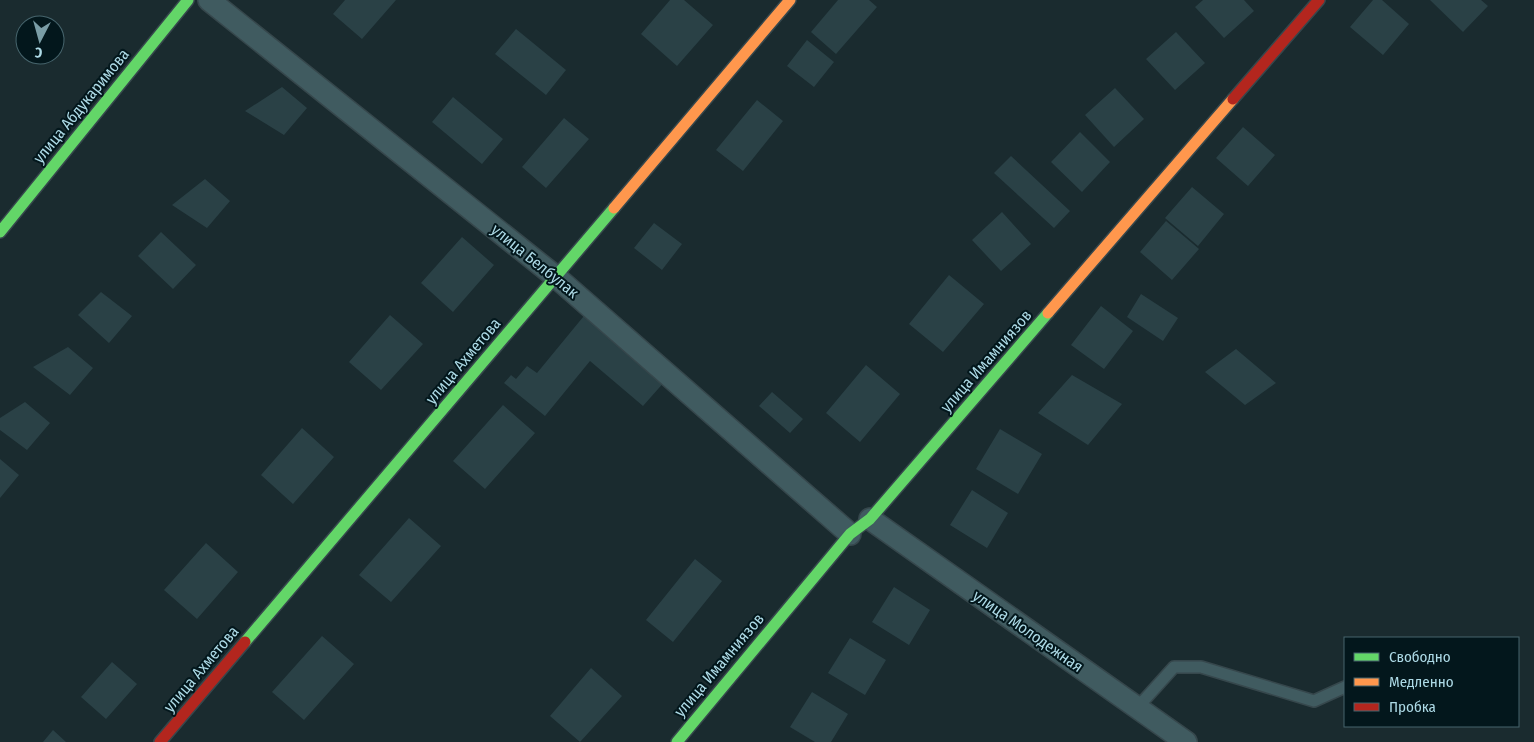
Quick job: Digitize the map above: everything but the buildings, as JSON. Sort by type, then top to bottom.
[{"type":"street","name":"улица Абдукаримова","points":[[0,232],[188,0]]},
{"type":"street","name":"улица Белбулак","points":[[210,0],[556,277],[850,534]]},
{"type":"street","name":"улица Ахметова","points":[[160,742],[790,0]]},
{"type":"street","name":"улица Имамниязов","points":[[677,742],[850,534],[870,519],[1319,0]]},
{"type":"street","name":"улица Молодежная","points":[[870,519],[1186,742]]},
{"type":"lane","points":[[1136,708],[1174,667],[1201,667],[1314,701],[1344,687]]},
{"type":"traffic: fast","points":[[0,232],[188,0]]},
{"type":"traffic: fast","points":[[245,642],[614,208]]},
{"type":"traffic: fast","points":[[677,742],[850,534],[870,519],[1048,313]]},
{"type":"traffic: slow","points":[[614,208],[790,0]]},
{"type":"traffic: slow","points":[[1048,313],[1233,99]]},
{"type":"traffic: jam","points":[[1233,99],[1319,0]]},
{"type":"traffic: jam","points":[[160,742],[245,642]]}]
